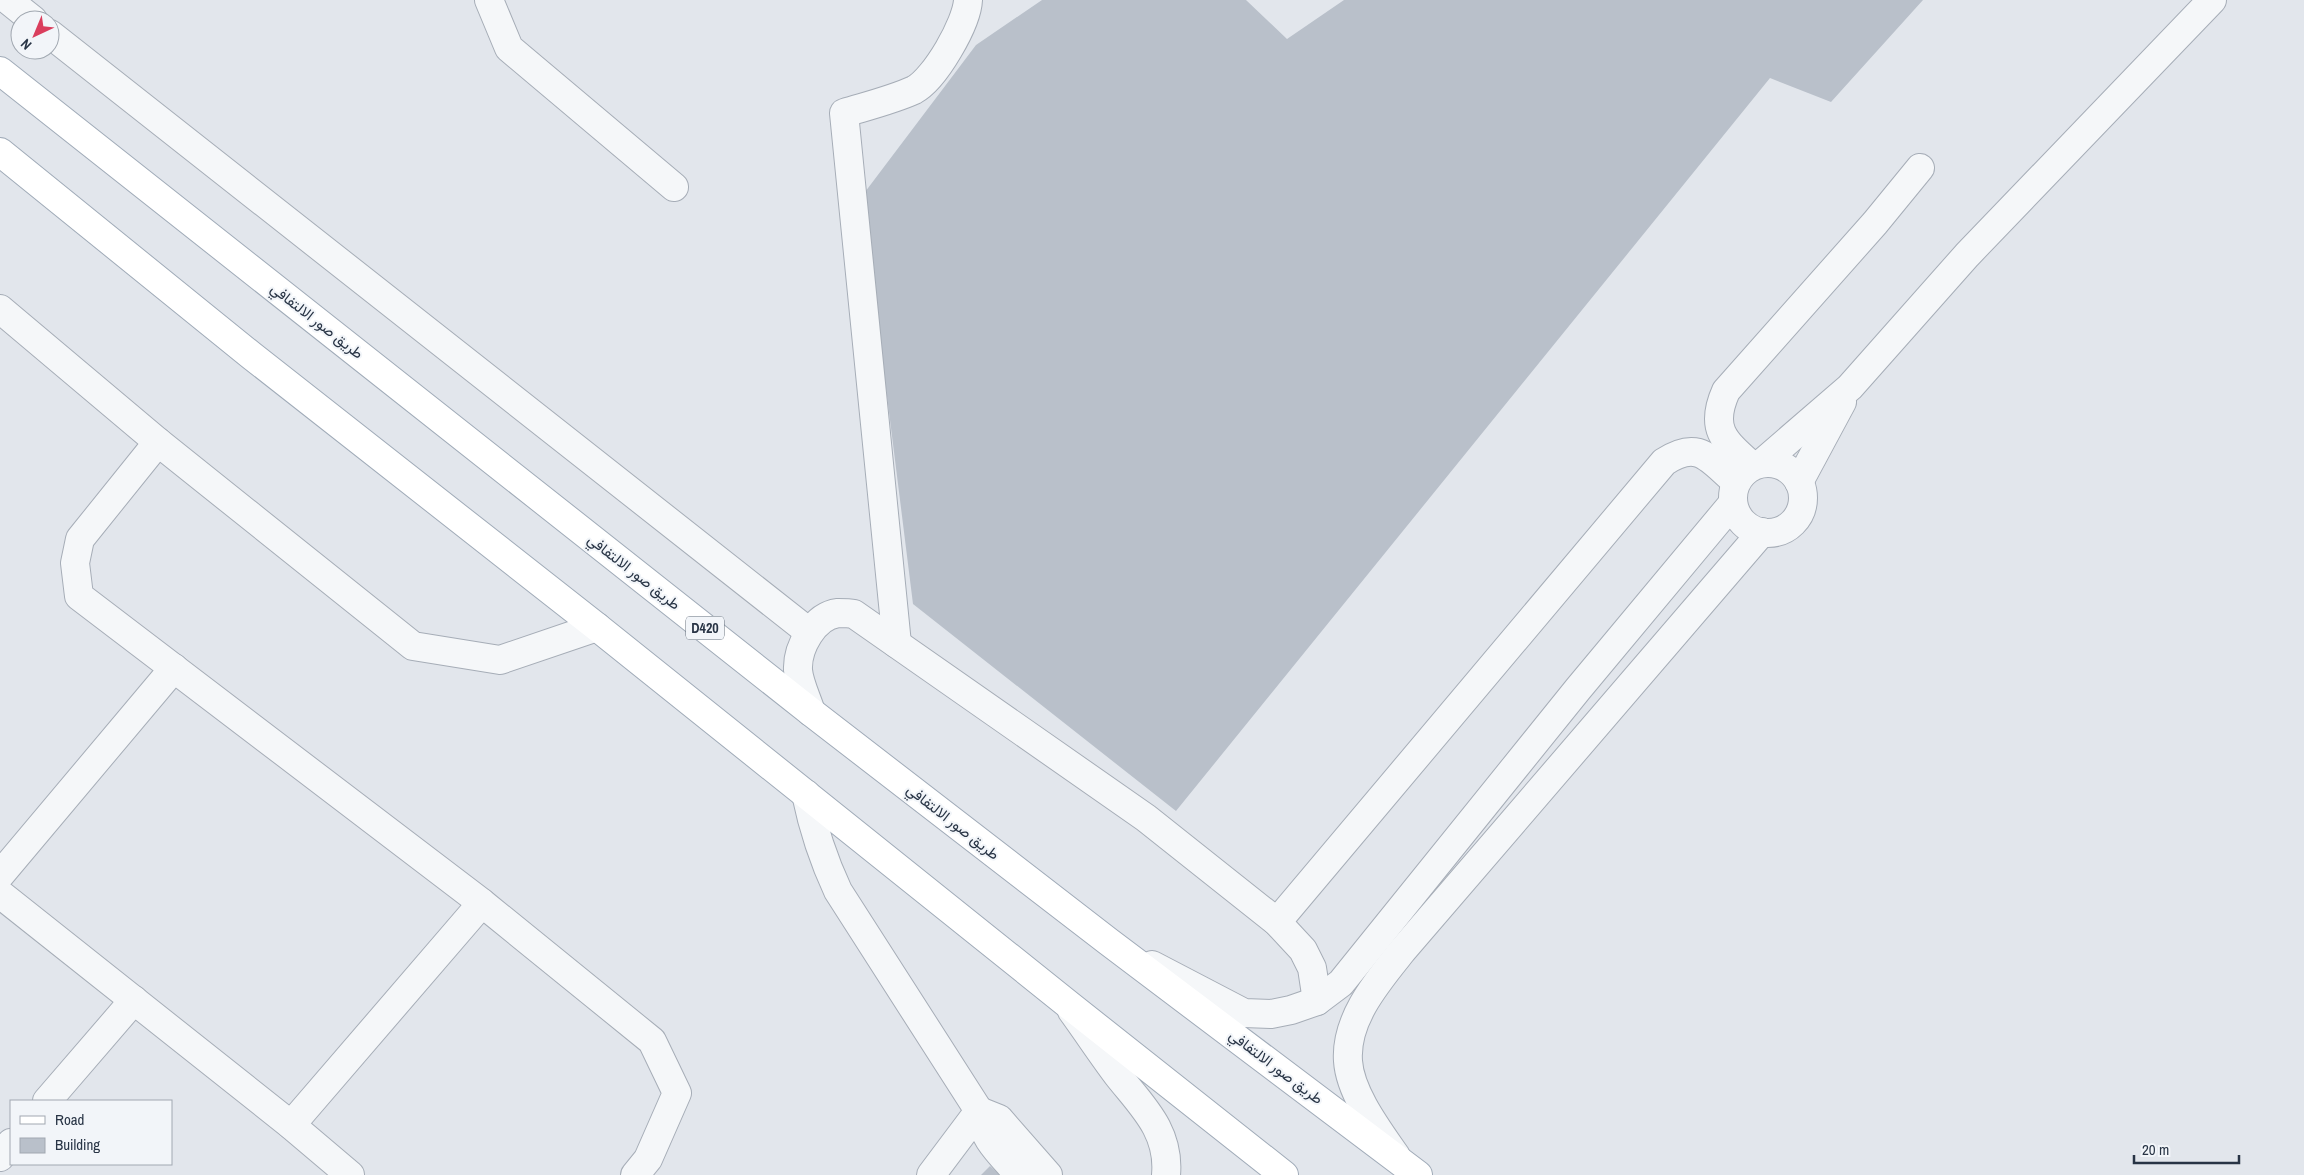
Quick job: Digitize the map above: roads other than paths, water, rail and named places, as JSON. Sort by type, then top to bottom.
[{"type":"main road","name":"طريق صور الالتفافي","points":[[0,71],[811,712],[1108,942],[1408,1167]]},
{"type":"main road","points":[[0,152],[252,356],[597,627],[1069,1006],[1284,1175]]},
{"type":"street","points":[[8,0],[20,10]]},
{"type":"street","points":[[489,0],[490,7],[509,48],[674,187]]},
{"type":"street","points":[[897,644],[844,113],[916,89],[944,58],[967,12],[968,0]]},
{"type":"street","points":[[1108,942],[1244,1014],[1272,1014],[1317,1001],[1341,983],[1746,478],[1850,387],[1967,255],[2212,0]]},
{"type":"street","points":[[60,42],[809,632]]},
{"type":"street","points":[[1746,478],[1773,463],[1784,467],[1799,482],[1802,493],[1802,504],[1792,523],[1783,529],[1773,532],[1762,532],[1742,522],[1736,513],[1746,478],[1735,451],[1720,428],[1717,416],[1726,391],[1875,223],[1920,168]]},
{"type":"street","points":[[0,309],[158,442],[412,646],[500,660],[597,627]]},
{"type":"street","points":[[1799,482],[1850,387]]},
{"type":"street","points":[[158,442],[80,539],[75,562],[79,596],[482,903],[652,1041],[677,1093],[648,1160],[636,1175]]},
{"type":"street","points":[[1277,922],[1664,462],[1683,451],[1694,451],[1746,478]]},
{"type":"street","points":[[1408,1167],[1370,1118],[1358,1094],[1348,1062],[1349,1043],[1357,1020],[1372,990],[1402,951],[1762,532]]},
{"type":"street","points":[[811,712],[798,671],[800,654],[809,632],[822,621],[836,613],[854,614],[1146,818],[1277,922],[1302,950],[1312,968],[1317,1001]]},
{"type":"street","points":[[0,874],[174,668]]},
{"type":"street","points":[[806,794],[812,827],[838,891],[979,1111],[980,1121],[988,1139],[1020,1175]]},
{"type":"street","points":[[0,894],[291,1125],[350,1175]]},
{"type":"street","points":[[291,1125],[482,903]]},
{"type":"street","points":[[48,1100],[134,1000]]},
{"type":"street","points":[[1069,1006],[1120,1078],[1149,1112],[1165,1149],[1166,1175]]},
{"type":"street","points":[[942,1171],[979,1111]]},
{"type":"street","points":[[979,1111],[999,1119],[1048,1175]]},
{"type":"street","points":[[0,1157],[10,1145]]}]
